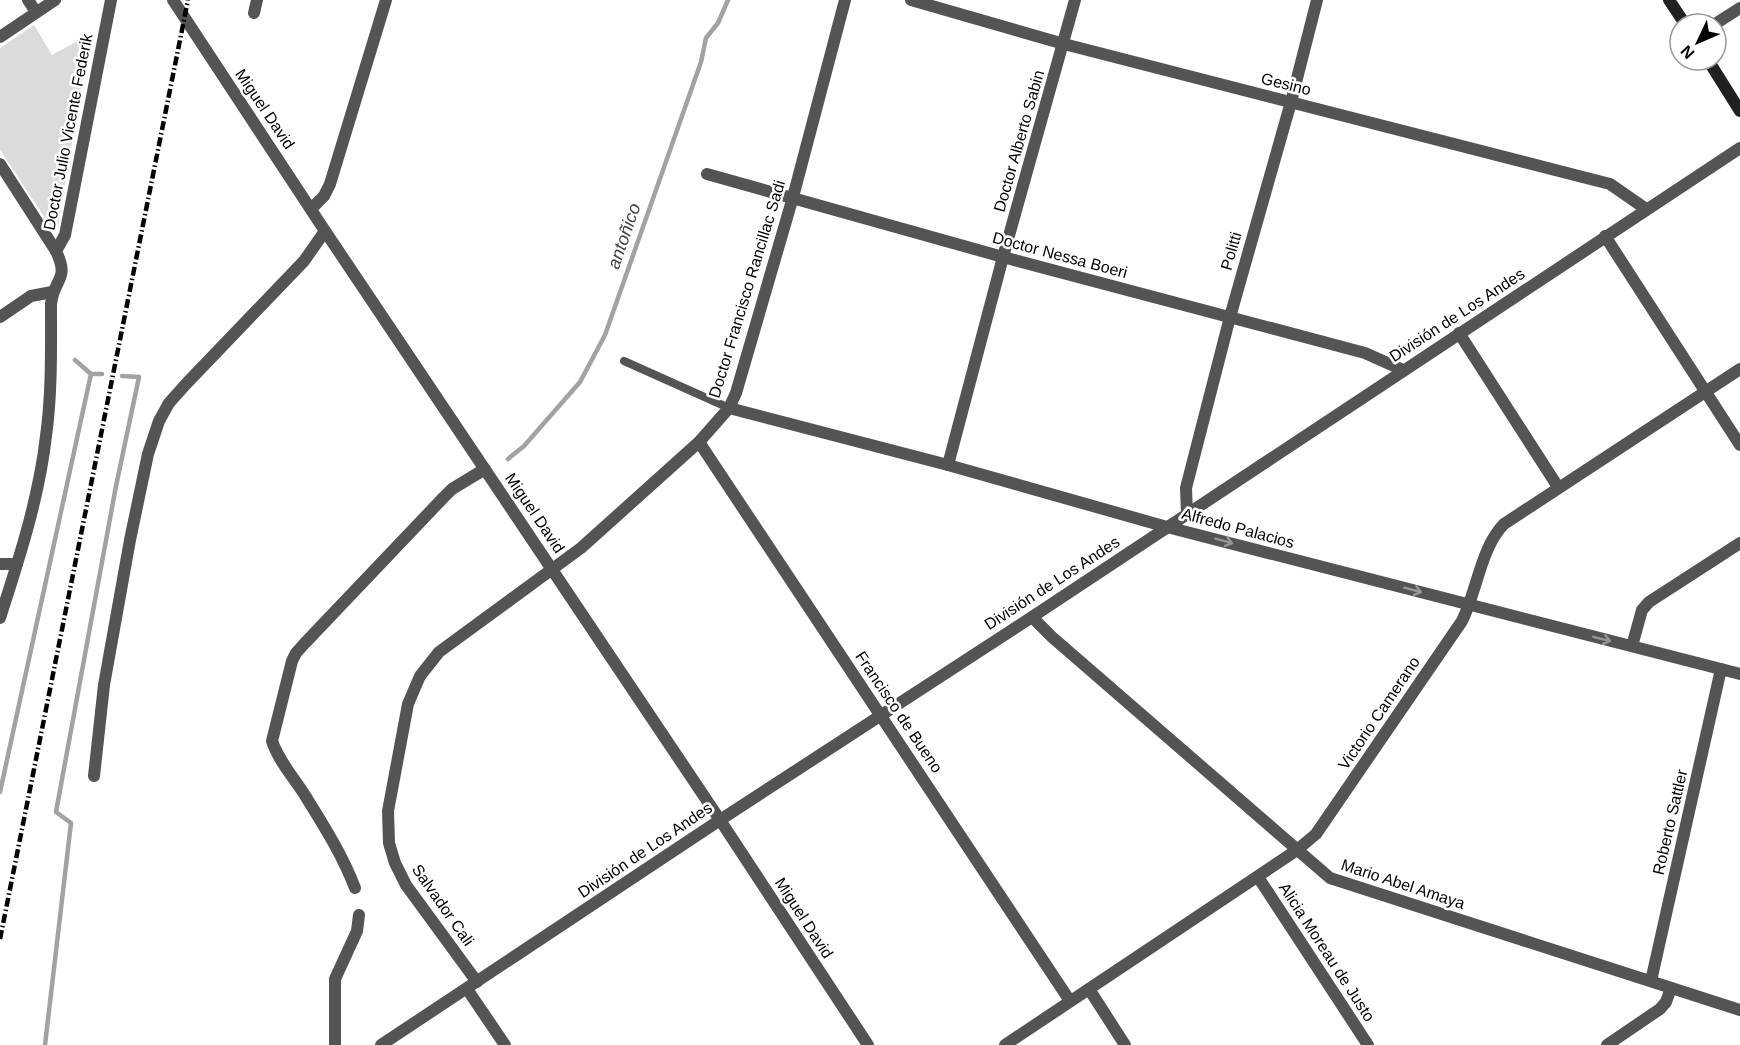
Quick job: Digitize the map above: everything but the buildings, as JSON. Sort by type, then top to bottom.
[{"type":"main road","points":[[1716,72],[1740,111]]},
{"type":"street","points":[[28,0],[36,12]]},
{"type":"street","points":[[0,37],[55,0]]},
{"type":"street","name":"Doctor Julio Vicente Federik","points":[[0,618],[28,524],[46,440],[52,292],[59,282],[63,269],[56,251],[65,235],[111,0]]},
{"type":"street","name":"Miguel David","points":[[174,0],[325,231],[868,1045]]},
{"type":"street","points":[[312,208],[324,196],[330,184],[386,0]]},
{"type":"street","name":"Doctor Francisco Rancillac Sadi","points":[[389,843],[388,811],[408,704],[420,676],[440,652],[553,570],[590,540],[699,441],[729,408],[736,393],[793,197],[845,0]]},
{"type":"street","name":"Gesino","points":[[911,0],[1064,44],[1610,184],[1646,209]]},
{"type":"street","name":"Doctor Alberto Sabin","points":[[948,465],[1075,0]]},
{"type":"street","name":"Politti","points":[[1187,513],[1186,488],[1230,317],[1291,102],[1317,0]]},
{"type":"street","name":"División de Los Andes","points":[[381,1045],[1740,148]]},
{"type":"street","points":[[0,164],[56,251]]},
{"type":"street","name":"Doctor Nessa Boeri","points":[[707,174],[1003,257],[1365,353],[1403,370]]},
{"type":"street","points":[[94,776],[104,685],[130,540],[148,454],[159,421],[169,403],[304,261],[325,231]]},
{"type":"street","points":[[1605,236],[1740,445]]},
{"type":"street","points":[[0,317],[32,296],[52,292]]},
{"type":"street","points":[[1459,333],[1558,487]]},
{"type":"street","name":"Victorio Camerano","points":[[1005,1045],[1298,850],[1316,834],[1462,621],[1470,605],[1490,542],[1496,531],[1558,487],[1740,369]]},
{"type":"street","name":"Alfredo Palacios","points":[[729,408],[948,465],[1167,527],[1740,674]]},
{"type":"street","name":"Francisco de Bueno","points":[[699,441],[1070,1001]]},
{"type":"street","points":[[355,888],[349,873],[306,797],[275,750],[272,741],[292,661],[296,652],[452,489],[485,469]]},
{"type":"street","points":[[1632,646],[1642,610],[1649,602],[1740,543]]},
{"type":"street","points":[[1,561],[17,564]]},
{"type":"street","name":"Mario Abel Amaya","points":[[1032,617],[1052,637],[1330,878],[1740,1010]]},
{"type":"street","name":"Roberto Sattler","points":[[1651,981],[1721,669]]},
{"type":"street","name":"Salvador Cali","points":[[389,843],[395,863],[406,885],[472,986],[505,1045]]},
{"type":"street","name":"Alicia Moreau de Justo","points":[[1258,877],[1368,1045]]},
{"type":"street","points":[[335,1045],[335,980],[357,931],[359,915]]},
{"type":"street","points":[[1606,1045],[1659,1009],[1666,1002],[1671,988]]},
{"type":"street","points":[[1089,989],[1125,1045]]},
{"type":"lane","points":[[624,361],[729,408]]},
{"type":"shaded area","points":[[34,25],[52,55],[90,34],[58,227],[51,227],[0,150],[0,48]]},
{"type":"waterway","name":"antoñico","points":[[508,459],[524,446],[580,382],[605,335],[701,62],[706,38],[718,23],[728,0]]},
{"type":"waterway","points":[[0,792],[91,374],[75,360]]},
{"type":"waterway","points":[[91,374],[102,374]]},
{"type":"waterway","points":[[45,1045],[71,823],[56,812],[116,486],[139,377],[122,376]]},
{"type":"railway","points":[[0,939],[188,0]]}]
